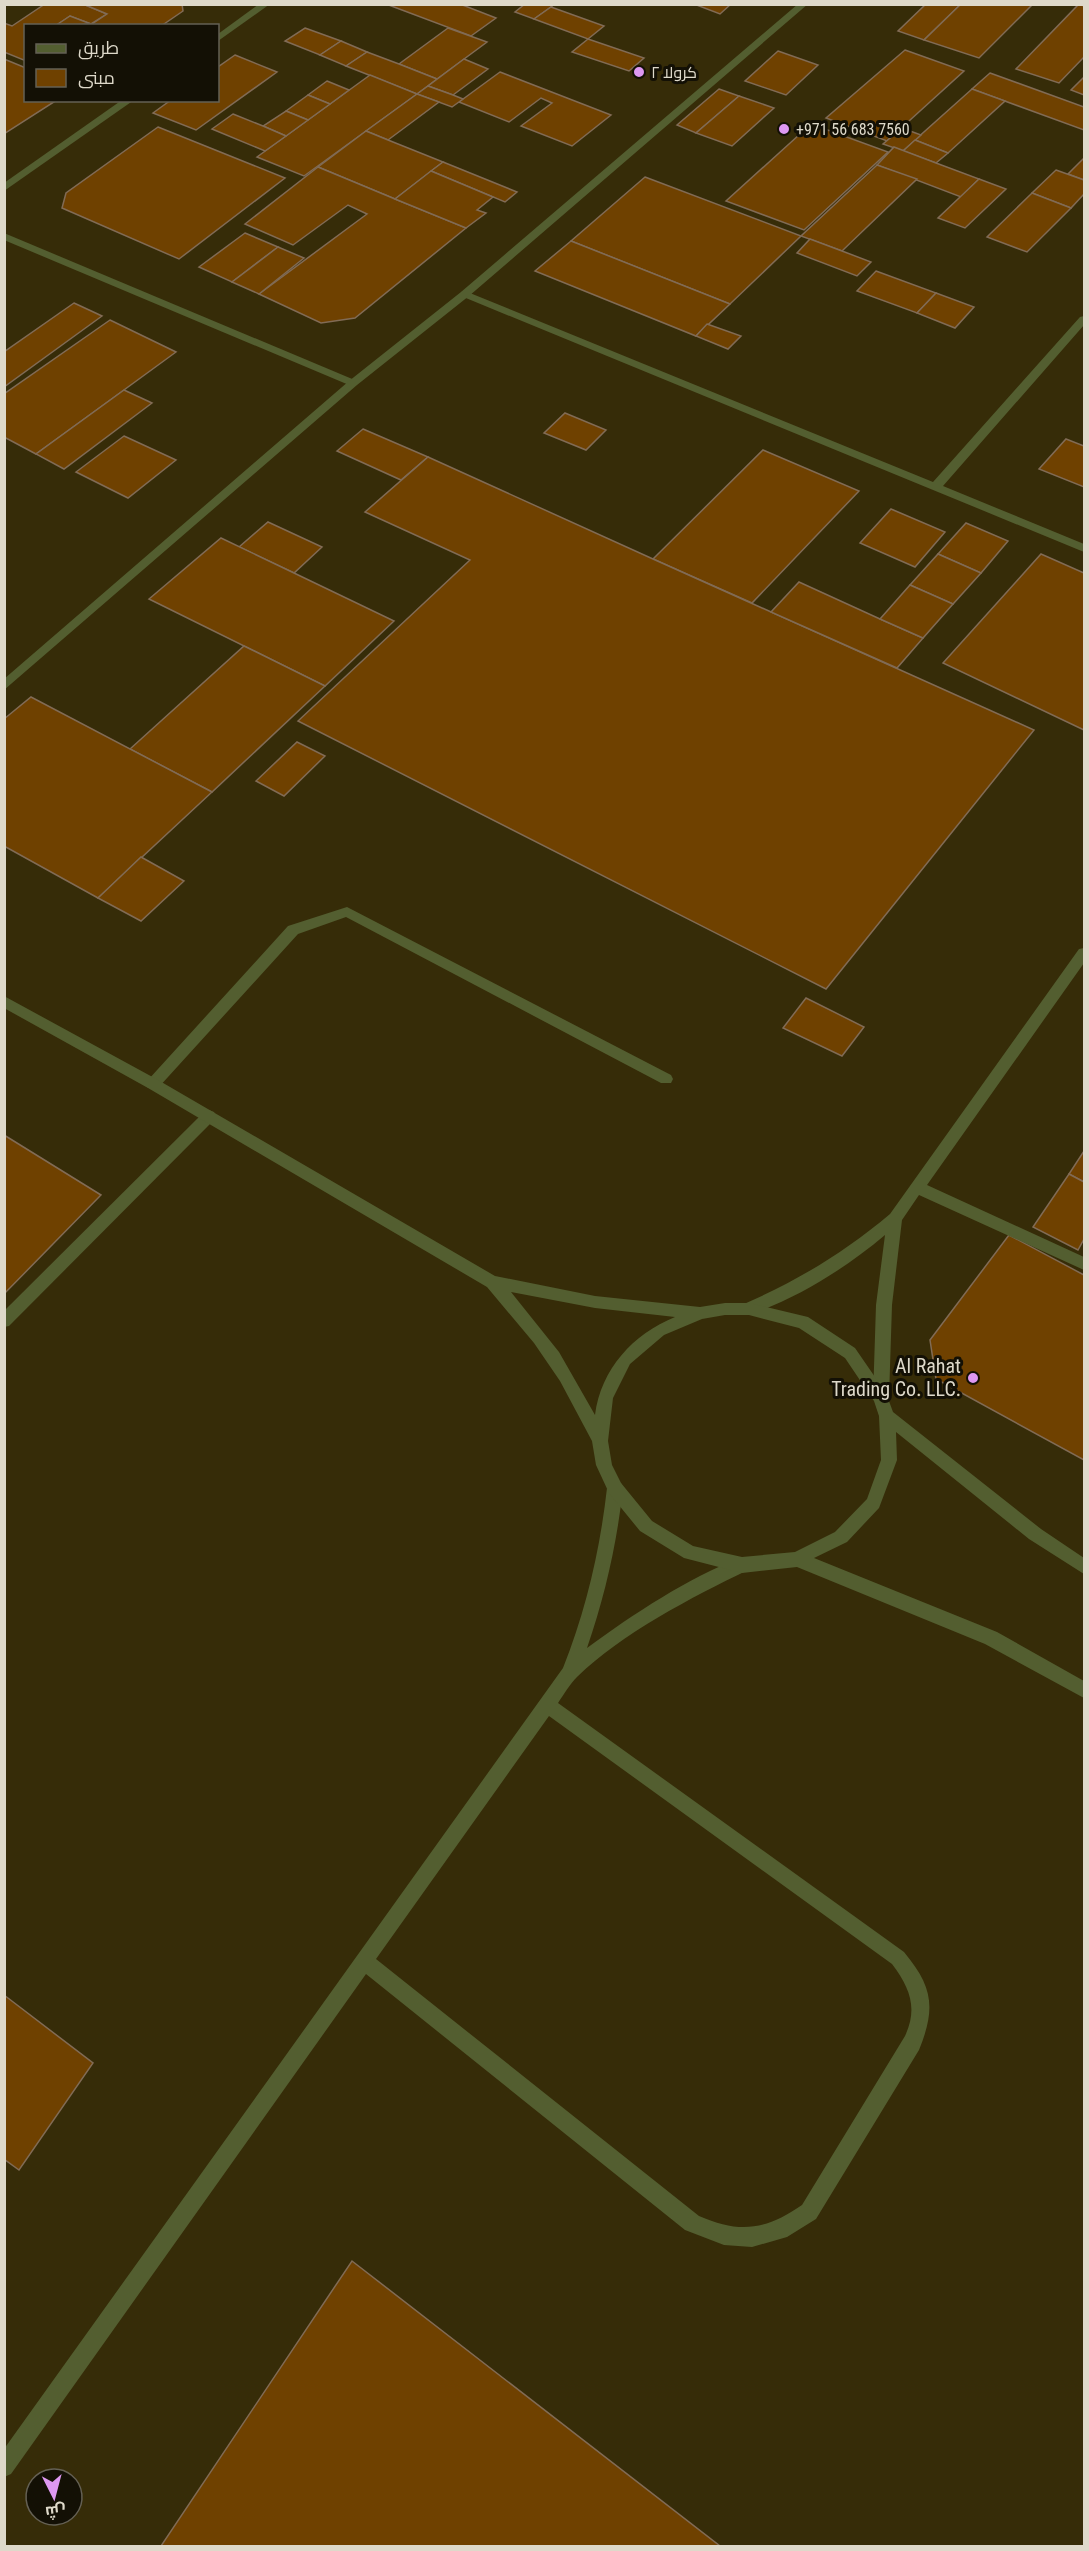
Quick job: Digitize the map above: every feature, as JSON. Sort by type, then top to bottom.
[{"type":"street","points":[[6,684],[353,383],[465,294],[804,4]]},
{"type":"street","points":[[219,37],[266,5]]},
{"type":"street","points":[[4,188],[126,102]]},
{"type":"street","points":[[4,236],[353,383]]},
{"type":"street","points":[[465,294],[1084,548]]},
{"type":"street","points":[[935,487],[1084,320]]},
{"type":"street","points":[[153,1084],[293,930],[347,912],[666,1079]]},
{"type":"street","points":[[492,1282],[595,1302],[701,1313],[749,1309],[791,1291],[829,1270],[864,1245],[895,1218],[1084,952]]},
{"type":"street","points":[[4,1001],[210,1116],[492,1282],[525,1316],[554,1354],[579,1396],[600,1441],[604,1465],[615,1488],[646,1526],[690,1553],[742,1565]]},
{"type":"street","points":[[4,1321],[210,1116]]},
{"type":"street","points":[[916,1187],[1084,1264]]},
{"type":"street","points":[[881,1398],[884,1305],[895,1218]]},
{"type":"street","points":[[568,1673],[608,1640],[651,1611],[696,1586],[742,1565],[797,1559],[841,1538],[873,1503],[889,1460],[887,1416],[881,1398],[850,1353],[803,1323],[749,1309]]},
{"type":"street","points":[[600,1441],[605,1398],[625,1359],[659,1330],[701,1313]]},
{"type":"street","points":[[887,1416],[1035,1534],[1084,1567]]},
{"type":"street","points":[[4,2467],[568,1673],[588,1628],[601,1581],[611,1535],[615,1488]]},
{"type":"street","points":[[797,1559],[991,1638],[1084,1690]]},
{"type":"street","points":[[364,1962],[692,2223],[716,2234],[741,2239],[766,2236],[789,2227],[809,2212],[912,2043],[921,2022],[921,1998],[913,1976],[898,1958],[546,1704]]},
{"type":"shaded area","points":[[5,5],[1084,5],[1084,2546],[5,2546]]},
{"type":"building","points":[[45,4],[83,4],[107,14],[91,24],[70,16],[58,24],[24,24],[24,60],[4,52],[4,23],[12,26]]},
{"type":"building","points":[[83,4],[182,4],[183,11],[164,24],[92,24],[107,14]]},
{"type":"building","points":[[386,4],[460,4],[496,18],[471,36]]},
{"type":"building","points":[[525,4],[555,4],[534,19],[515,12]]},
{"type":"building","points":[[694,4],[731,4],[720,14]]},
{"type":"building","points":[[926,4],[961,4],[924,40],[898,31]]},
{"type":"building","points":[[961,4],[1033,4],[979,58],[924,40]]},
{"type":"building","points":[[1079,4],[1084,6],[1084,57],[1059,83],[1016,69]]},
{"type":"building","points":[[551,7],[604,26],[588,39],[534,19]]},
{"type":"building","points":[[70,16],[91,24],[58,24]]},
{"type":"building","points":[[305,28],[341,41],[320,55],[285,41]]},
{"type":"building","points":[[448,28],[487,42],[437,79],[399,64]]},
{"type":"building","points":[[588,39],[644,58],[629,71],[572,52]]},
{"type":"building","points":[[341,41],[367,52],[346,66],[320,55]]},
{"type":"building","points":[[905,50],[964,71],[887,141],[826,118]]},
{"type":"building","points":[[778,51],[818,65],[786,95],[745,81]]},
{"type":"building","points":[[367,52],[437,79],[417,94],[346,66]]},
{"type":"building","points":[[235,55],[277,72],[196,130],[153,113],[168,102],[219,102],[219,66]]},
{"type":"building","points":[[4,59],[24,67],[24,102],[54,102],[4,134]]},
{"type":"building","points":[[464,59],[488,69],[453,95],[428,86]]},
{"type":"building","points":[[500,72],[611,115],[572,146],[521,126],[552,103],[541,98],[509,122],[459,102]]},
{"type":"building","points":[[990,73],[1084,107],[1084,130],[972,89]]},
{"type":"building","points":[[370,75],[417,94],[304,176],[257,157]]},
{"type":"building","points":[[1084,77],[1084,95],[1071,90]]},
{"type":"building","points":[[327,81],[349,90],[330,104],[308,95]]},
{"type":"building","points":[[428,86],[463,99],[452,107],[417,94]]},
{"type":"building","points":[[719,89],[739,96],[696,133],[677,125]]},
{"type":"building","points":[[972,89],[1005,101],[948,153],[915,140]]},
{"type":"building","points":[[417,94],[439,102],[388,140],[366,131]]},
{"type":"building","points":[[308,95],[330,104],[308,120],[286,111]]},
{"type":"building","points":[[739,96],[774,108],[732,146],[696,133]]},
{"type":"building","points":[[286,111],[308,120],[286,136],[263,126]]},
{"type":"building","points":[[233,114],[286,136],[265,151],[212,129]]},
{"type":"building","points":[[811,124],[888,152],[804,230],[726,201]]},
{"type":"building","points":[[158,127],[285,178],[179,259],[62,208],[66,193]]},
{"type":"building","points":[[902,128],[921,135],[903,151],[883,144]]},
{"type":"building","points":[[366,131],[443,162],[395,199],[318,167]]},
{"type":"building","points":[[915,140],[948,153],[936,163],[903,151]]},
{"type":"building","points":[[894,147],[979,179],[961,197],[877,165]]},
{"type":"building","points":[[1084,158],[1084,180],[1068,174]]},
{"type":"building","points":[[443,162],[517,192],[505,202],[431,171]]},
{"type":"building","points":[[877,165],[917,179],[842,251],[801,236]]},
{"type":"building","points":[[318,167],[466,228],[355,318],[321,323],[259,294],[367,214],[348,205],[293,245],[245,224]]},
{"type":"building","points":[[1056,170],[1084,180],[1084,194],[1071,208],[1032,193]]},
{"type":"building","points":[[431,171],[493,197],[477,210],[486,213],[466,228],[395,199]]},
{"type":"building","points":[[645,177],[801,236],[730,304],[571,241]]},
{"type":"building","points":[[979,179],[1006,189],[965,228],[938,218]]},
{"type":"building","points":[[1032,193],[1071,208],[1027,252],[987,237]]},
{"type":"building","points":[[245,233],[278,247],[232,282],[199,267]]},
{"type":"building","points":[[810,239],[871,262],[857,276],[797,253]]},
{"type":"building","points":[[571,241],[730,304],[696,336],[535,271]]},
{"type":"building","points":[[278,247],[304,258],[259,294],[232,282]]},
{"type":"building","points":[[876,271],[936,293],[917,313],[857,291]]},
{"type":"building","points":[[936,293],[974,307],[955,328],[917,313]]},
{"type":"building","points":[[74,303],[102,316],[4,387],[4,352]]},
{"type":"building","points":[[110,320],[176,352],[36,454],[4,437],[4,394]]},
{"type":"building","points":[[707,324],[741,336],[728,349],[696,336]]},
{"type":"building","points":[[124,390],[152,403],[64,469],[36,454]]},
{"type":"building","points":[[565,413],[606,430],[586,450],[544,433]]},
{"type":"building","points":[[363,429],[428,457],[401,480],[337,451]]},
{"type":"building","points":[[124,436],[176,460],[128,498],[76,472]]},
{"type":"building","points":[[1066,439],[1084,446],[1084,487],[1039,469]]},
{"type":"building","points":[[763,450],[859,491],[752,603],[653,559]]},
{"type":"building","points":[[428,457],[1034,730],[826,989],[298,721],[470,560],[365,512]]},
{"type":"building","points":[[891,509],[945,532],[915,567],[860,543]]},
{"type":"building","points":[[268,522],[322,547],[294,573],[239,547]]},
{"type":"building","points":[[966,523],[1008,541],[981,573],[938,554]]},
{"type":"building","points":[[221,538],[394,621],[325,686],[149,599]]},
{"type":"building","points":[[938,554],[981,573],[953,604],[910,585]]},
{"type":"building","points":[[1041,554],[1084,573],[1084,730],[943,663]]},
{"type":"building","points":[[799,582],[923,638],[897,668],[771,612]]},
{"type":"building","points":[[910,585],[953,604],[923,638],[880,619]]},
{"type":"building","points":[[244,646],[325,686],[212,792],[130,749]]},
{"type":"building","points":[[31,697],[212,792],[98,898],[4,846],[4,719]]},
{"type":"building","points":[[297,742],[325,756],[284,796],[256,781]]},
{"type":"building","points":[[141,857],[184,881],[141,921],[98,898]]},
{"type":"building","points":[[806,998],[864,1027],[842,1056],[783,1028]]},
{"type":"building","points":[[4,1135],[101,1195],[4,1294]]},
{"type":"building","points":[[1084,1151],[1084,1182],[1069,1174]]},
{"type":"building","points":[[1069,1174],[1084,1182],[1084,1239],[1078,1250],[1033,1227]]},
{"type":"building","points":[[1009,1235],[1084,1275],[1084,1460],[936,1379],[930,1340]]},
{"type":"building","points":[[4,1995],[93,2063],[19,2170],[4,2159]]},
{"type":"building","points":[[352,2261],[720,2546],[161,2546]]},
{"type":"place","name":"كرولا ٢","points":[[639,72]]},
{"type":"place","name":"+971 56 683 7560","points":[[784,129]]},
{"type":"place","name":"Al Rahat Trading Co. LLC.","points":[[973,1378]]}]
